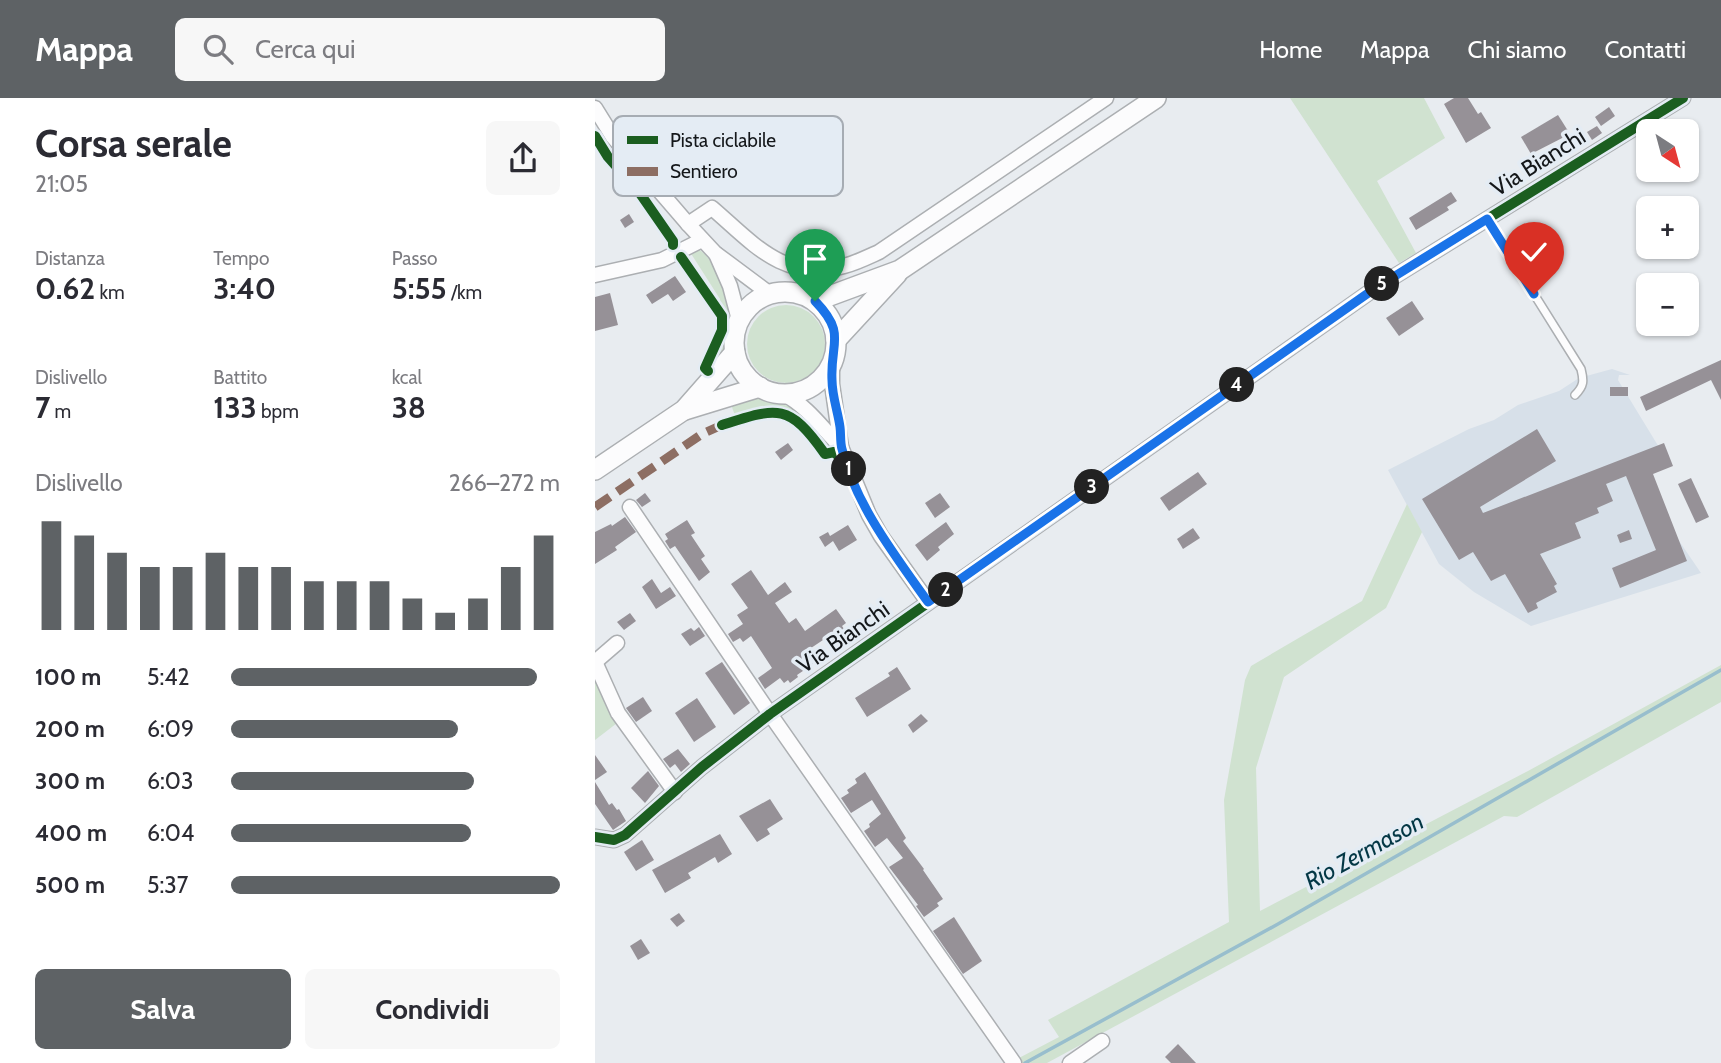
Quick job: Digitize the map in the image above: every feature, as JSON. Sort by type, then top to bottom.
[{"type":"main road","points":[[836,340],[900,270],[1156,98]]},
{"type":"main road","points":[[815,301],[900,270]]},
{"type":"main road","points":[[787,292],[815,301],[827,313],[834,326],[836,340],[832,363],[818,382],[807,389],[784,394],[760,387],[744,373],[735,352],[739,320],[747,309],[770,294],[787,292]]},
{"type":"main road","points":[[595,470],[684,410],[735,352]]},
{"type":"main road","points":[[684,410],[760,387]]},
{"type":"street","points":[[688,224],[712,208],[755,247],[781,264],[807,269],[842,267],[879,252],[1106,98]]},
{"type":"street","name":"Via Bianchi","points":[[595,837],[620,839],[719,753],[770,714],[1374,289],[1683,98]]},
{"type":"street","points":[[595,108],[613,137]]},
{"type":"street","points":[[664,196],[715,253],[751,277],[770,294]]},
{"type":"street","points":[[595,275],[662,260],[702,240]]},
{"type":"street","points":[[715,253],[730,286],[739,320]]},
{"type":"street","points":[[832,363],[832,384],[841,447],[881,536],[928,602]]},
{"type":"street","points":[[784,394],[811,413],[841,447]]},
{"type":"street","points":[[630,507],[770,714],[1012,1060]]},
{"type":"street","points":[[617,642],[595,662],[618,713],[675,792]]},
{"type":"street","points":[[1070,1063],[1102,1041]]},
{"type":"lane","points":[[1487,219],[1580,369],[1584,379],[1582,388],[1575,395]]},
{"type":"shaded area","points":[[1612,369],[1630,375],[1619,375],[1618,380],[1668,462],[1638,476],[1647,494],[1701,573],[1531,626],[1474,592],[1439,564],[1388,470],[1469,429],[1494,420],[1518,405],[1559,391],[1579,378]]},
{"type":"green space","points":[[1290,98],[1424,98],[1445,138],[1377,181],[1416,253],[1399,263]]},
{"type":"green space","points":[[698,249],[714,268],[724,289],[730,313],[729,335],[710,369],[707,367],[720,344],[724,328],[721,311],[716,303],[720,299],[690,252]]},
{"type":"green space","points":[[786,305],[801,308],[814,316],[822,329],[825,344],[822,359],[814,372],[801,380],[786,383],[771,380],[758,372],[750,359],[747,344],[750,329],[758,316],[771,308]]},
{"type":"green space","points":[[757,397],[800,412],[815,426],[830,447],[825,450],[806,425],[788,413],[766,411],[736,418],[730,402]]},
{"type":"green space","points":[[1407,504],[1422,532],[1386,608],[1284,677],[1256,768],[1260,911],[1528,771],[1721,665],[1721,702],[1517,817],[1504,816],[1047,1063],[1020,1063],[1017,1059],[1059,1037],[1048,1020],[1229,922],[1224,800],[1245,680],[1251,666],[1362,601]]},
{"type":"green space","points":[[595,677],[621,720],[595,740]]},
{"type":"building","points":[[1454,98],[1468,98],[1491,128],[1466,143],[1444,104]]},
{"type":"building","points":[[1609,107],[1615,116],[1601,126],[1595,117]]},
{"type":"building","points":[[1558,115],[1570,134],[1531,154],[1521,137]]},
{"type":"building","points":[[1597,126],[1602,133],[1592,140],[1587,132]]},
{"type":"building","points":[[1451,192],[1457,201],[1447,207],[1449,210],[1416,230],[1409,218]]},
{"type":"building","points":[[629,214],[634,222],[625,228],[620,220]]},
{"type":"building","points":[[675,276],[686,292],[673,301],[668,294],[652,304],[646,295]]},
{"type":"building","points":[[610,293],[618,325],[595,331],[595,297]]},
{"type":"building","points":[[1412,301],[1424,319],[1399,336],[1386,318]]},
{"type":"building","points":[[1721,360],[1721,400],[1711,380],[1646,411],[1640,397]]},
{"type":"building","points":[[1610,387],[1628,387],[1628,396],[1610,396]]},
{"type":"building","points":[[1537,429],[1556,461],[1480,507],[1483,513],[1664,443],[1673,466],[1653,474],[1687,561],[1620,588],[1612,568],[1656,550],[1626,476],[1606,484],[1613,501],[1597,508],[1599,513],[1575,523],[1581,538],[1540,554],[1557,584],[1554,586],[1557,592],[1536,603],[1538,608],[1528,613],[1505,574],[1491,581],[1473,552],[1459,560],[1422,499]]},
{"type":"building","points":[[788,443],[793,450],[781,460],[775,452]]},
{"type":"building","points":[[1198,472],[1207,484],[1169,511],[1160,498]]},
{"type":"building","points":[[1691,478],[1709,517],[1696,523],[1678,484]]},
{"type":"building","points":[[645,493],[651,501],[642,507],[636,500]]},
{"type":"building","points":[[940,493],[950,507],[935,518],[925,503]]},
{"type":"building","points":[[625,517],[636,532],[615,547],[617,550],[595,564],[595,532],[611,524],[612,526]]},
{"type":"building","points":[[687,520],[695,533],[691,535],[705,556],[701,559],[710,572],[699,581],[675,546],[670,549],[665,541],[668,539],[665,534]]},
{"type":"building","points":[[946,522],[954,534],[938,547],[940,550],[927,561],[915,545]]},
{"type":"building","points":[[848,525],[857,540],[839,551],[833,541],[825,547],[819,537],[828,532],[830,536]]},
{"type":"building","points":[[1193,528],[1200,538],[1183,549],[1177,539]]},
{"type":"building","points":[[1629,530],[1632,539],[1620,543],[1617,535]]},
{"type":"building","points":[[751,570],[768,595],[785,582],[792,592],[775,603],[789,623],[796,618],[805,631],[836,609],[846,623],[842,626],[850,638],[838,647],[829,636],[808,650],[816,662],[797,675],[798,677],[790,683],[788,680],[784,683],[780,678],[765,689],[758,678],[772,668],[751,636],[743,642],[740,638],[733,642],[728,634],[743,624],[737,615],[748,608],[731,584]]},
{"type":"building","points":[[652,579],[661,593],[670,587],[676,596],[656,609],[642,587]]},
{"type":"building","points":[[630,613],[636,621],[624,630],[617,622]]},
{"type":"building","points":[[699,627],[705,636],[690,646],[681,634]]},
{"type":"building","points":[[722,662],[750,703],[734,715],[705,673]]},
{"type":"building","points":[[897,667],[911,689],[867,717],[855,698],[890,676],[888,673]]},
{"type":"building","points":[[643,697],[652,711],[636,722],[626,708]]},
{"type":"building","points":[[697,698],[716,727],[694,742],[675,713]]},
{"type":"building","points":[[921,714],[928,721],[913,733],[908,725]]},
{"type":"building","points":[[678,749],[690,764],[681,772],[675,764],[670,768],[663,759]]},
{"type":"building","points":[[595,755],[607,772],[595,780]]},
{"type":"building","points":[[648,771],[659,786],[645,803],[631,788]]},
{"type":"building","points":[[865,772],[906,838],[903,841],[943,899],[937,903],[939,906],[924,917],[889,867],[903,858],[887,838],[875,847],[864,831],[881,814],[872,800],[851,813],[841,798],[857,783],[855,779]]},
{"type":"building","points":[[595,782],[609,805],[612,803],[619,809],[626,821],[613,830],[595,804]]},
{"type":"building","points":[[770,799],[783,819],[767,829],[770,834],[757,842],[739,816]]},
{"type":"building","points":[[720,834],[732,854],[718,863],[715,857],[688,873],[691,878],[665,893],[652,870]]},
{"type":"building","points":[[642,840],[654,860],[636,871],[624,852]]},
{"type":"building","points":[[679,913],[685,921],[677,927],[670,919]]},
{"type":"building","points":[[954,917],[982,961],[963,974],[933,931]]},
{"type":"building","points":[[641,939],[650,953],[638,960],[630,946]]},
{"type":"building","points":[[1178,1044],[1196,1063],[1171,1063],[1165,1057]]},
{"type":"waterway","name":"Rio Zermason","points":[[1025,1063],[1278,924],[1721,670]]},
{"type":"marked path","points":[[595,507],[702,434],[722,425]]},
{"type":"cycle path","points":[[595,837],[614,840],[625,835],[702,767],[770,714],[1374,289],[1683,98]]},
{"type":"cycle path","points":[[595,136],[613,163]]},
{"type":"cycle path","points":[[642,196],[673,241],[673,245]]},
{"type":"cycle path","points":[[681,257],[722,316],[722,330],[705,368],[708,371]]},
{"type":"cycle path","points":[[722,425],[757,415],[781,414],[802,425],[825,454],[834,452],[847,464]]},
{"type":"route","points":[[815,301],[827,313],[834,326],[836,340],[832,384],[841,447],[847,464],[881,536],[928,602],[1374,289],[1487,219],[1534,294]]}]
